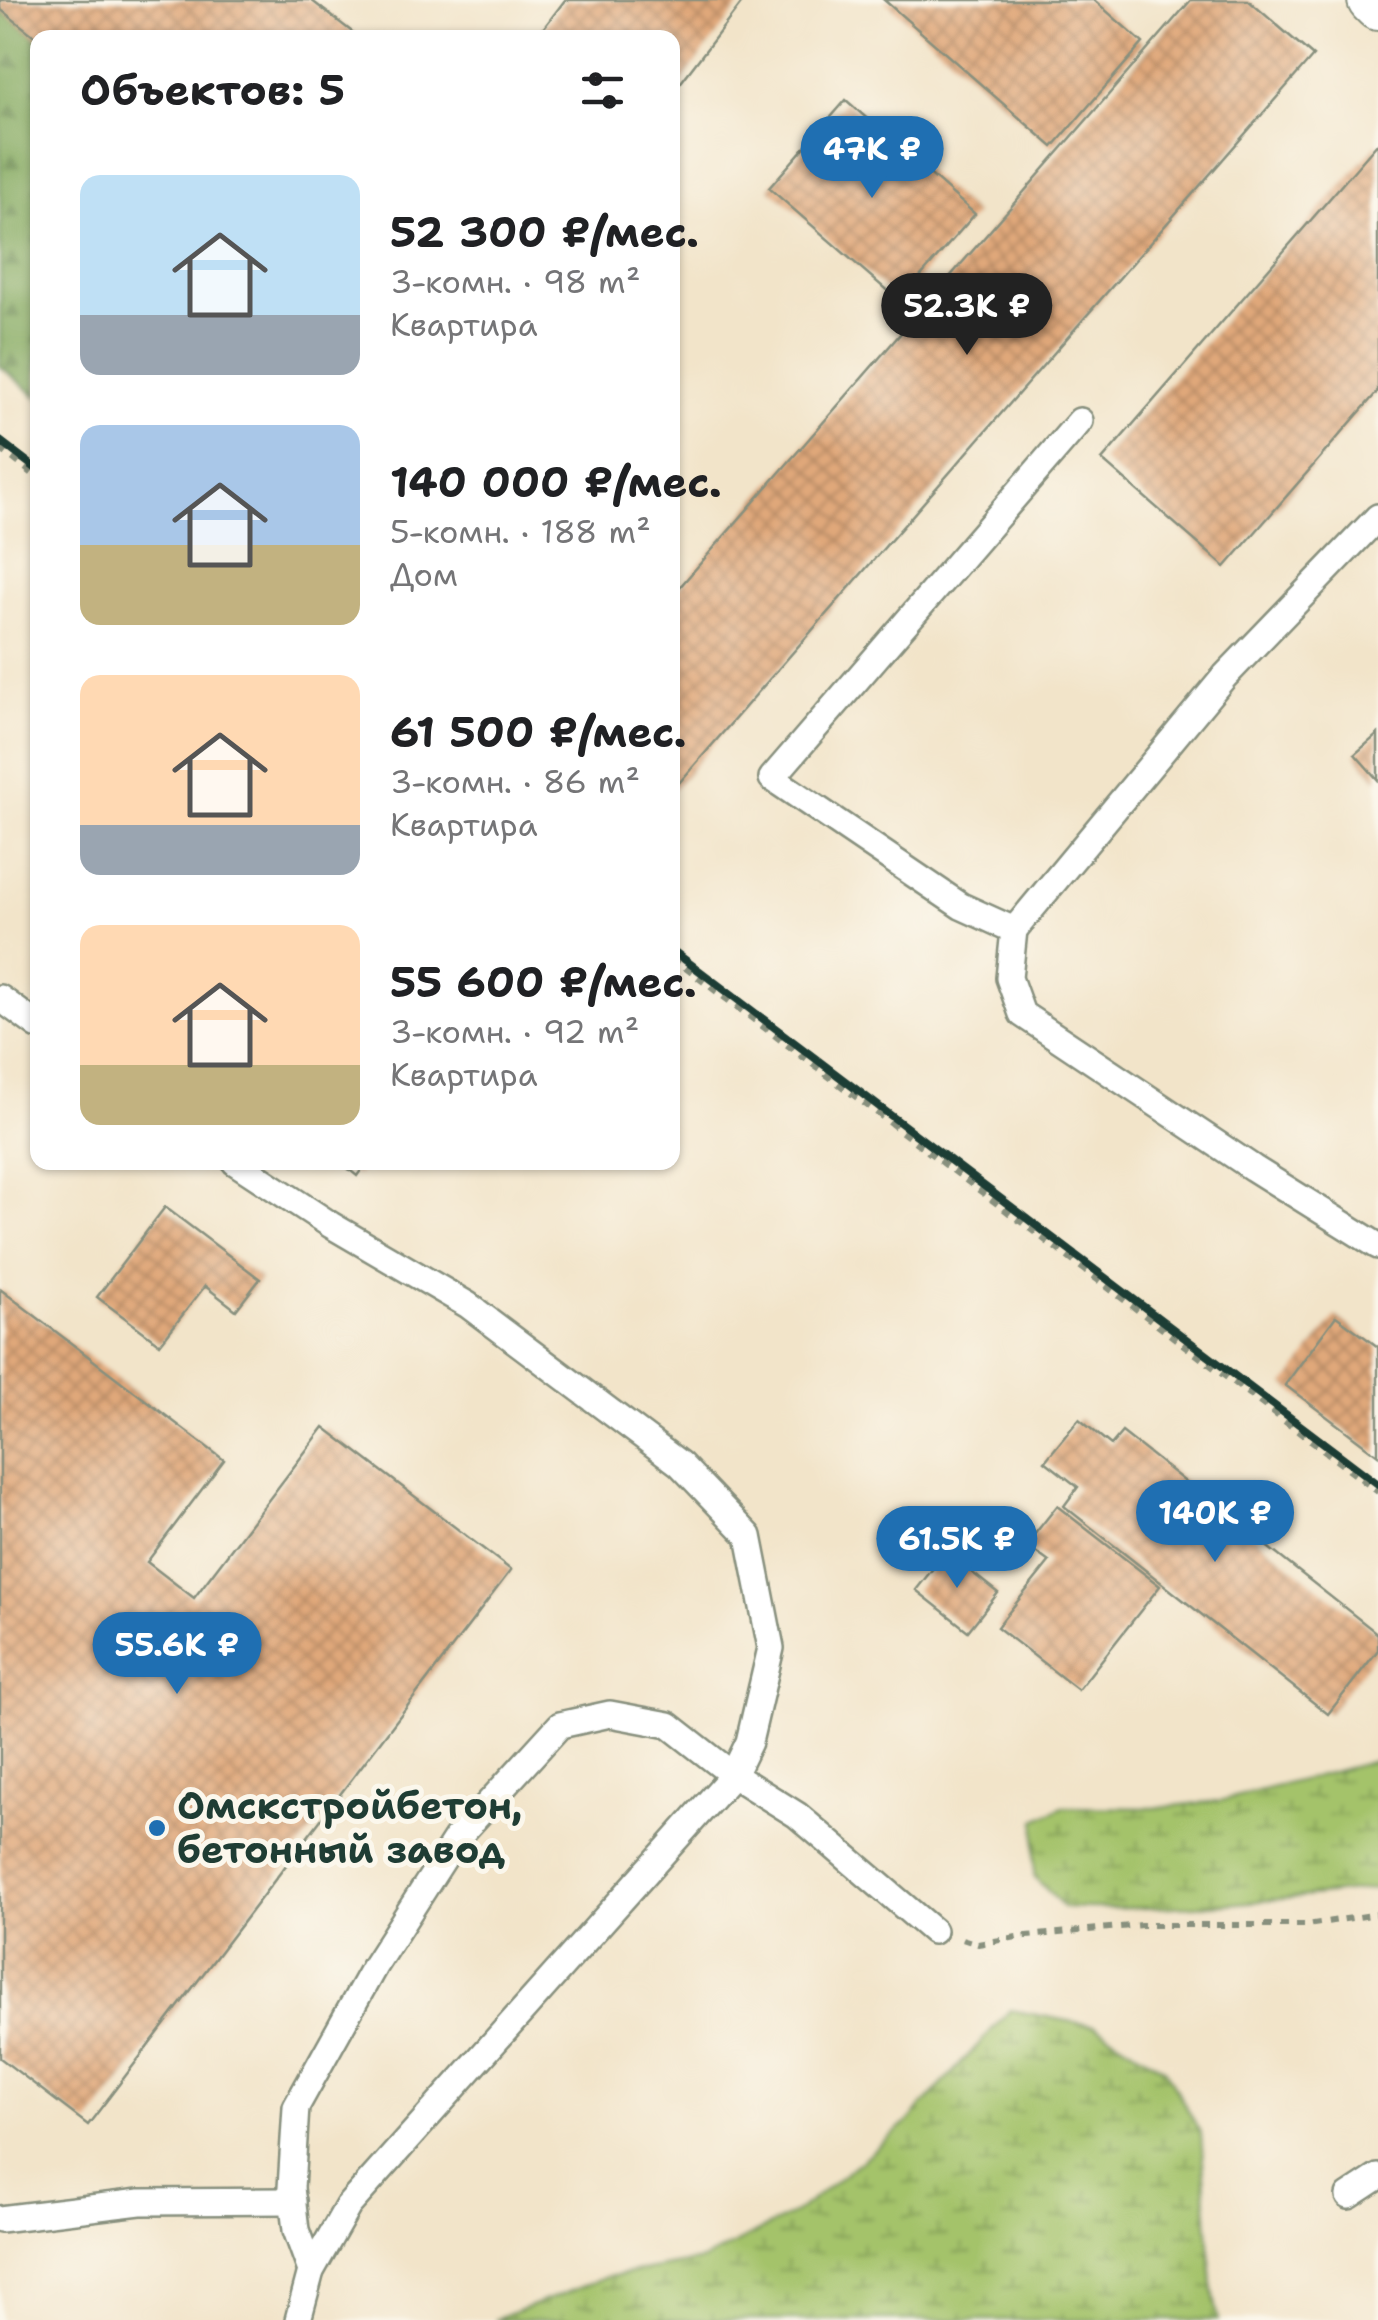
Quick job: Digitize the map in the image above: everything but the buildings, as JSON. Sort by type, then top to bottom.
[{"type":"street","points":[[1372,0],[1378,6]]},
{"type":"lane","points":[[1014,930],[960,906],[772,778],[1080,421]]},
{"type":"lane","points":[[1378,517],[1225,676],[1014,930],[1009,978],[1022,1014],[1252,1168],[1378,1246]]},
{"type":"lane","points":[[0,998],[30,1020]]},
{"type":"lane","points":[[247,1170],[331,1226],[468,1305],[680,1464],[748,1536],[771,1648],[749,1742],[732,1774],[348,2206],[312,2271],[298,2320]]},
{"type":"lane","points":[[312,2271],[296,2230],[293,2201],[296,2107],[366,1980],[456,1839],[560,1726],[610,1714],[669,1724],[732,1774],[798,1815],[933,1931]]},
{"type":"lane","points":[[1349,2196],[1378,2177]]},
{"type":"lane","points":[[0,2219],[140,2202],[293,2201]]},
{"type":"path","points":[[1,452],[30,472]]},
{"type":"path","points":[[680,964],[1378,1492]]},
{"type":"path","points":[[933,1931],[978,1944],[1017,1936],[1141,1924],[1308,1926],[1378,1914]]},
{"type":"green space","points":[[0,9],[30,33],[30,391],[0,366]]},
{"type":"green space","points":[[1378,1760],[1378,1888],[1221,1904],[1063,1907],[1034,1876],[1036,1820],[1063,1807],[1153,1808],[1220,1801]]},
{"type":"green space","points":[[1010,2010],[1095,2026],[1165,2069],[1201,2134],[1218,2320],[494,2320],[607,2277],[703,2260],[797,2212],[905,2125]]},
{"type":"railway","points":[[0,441],[30,464]]},
{"type":"railway","points":[[680,956],[1378,1484]]},
{"type":"place","name":"Омскстройбетон, бетонный завод","points":[[157,1828]]}]
